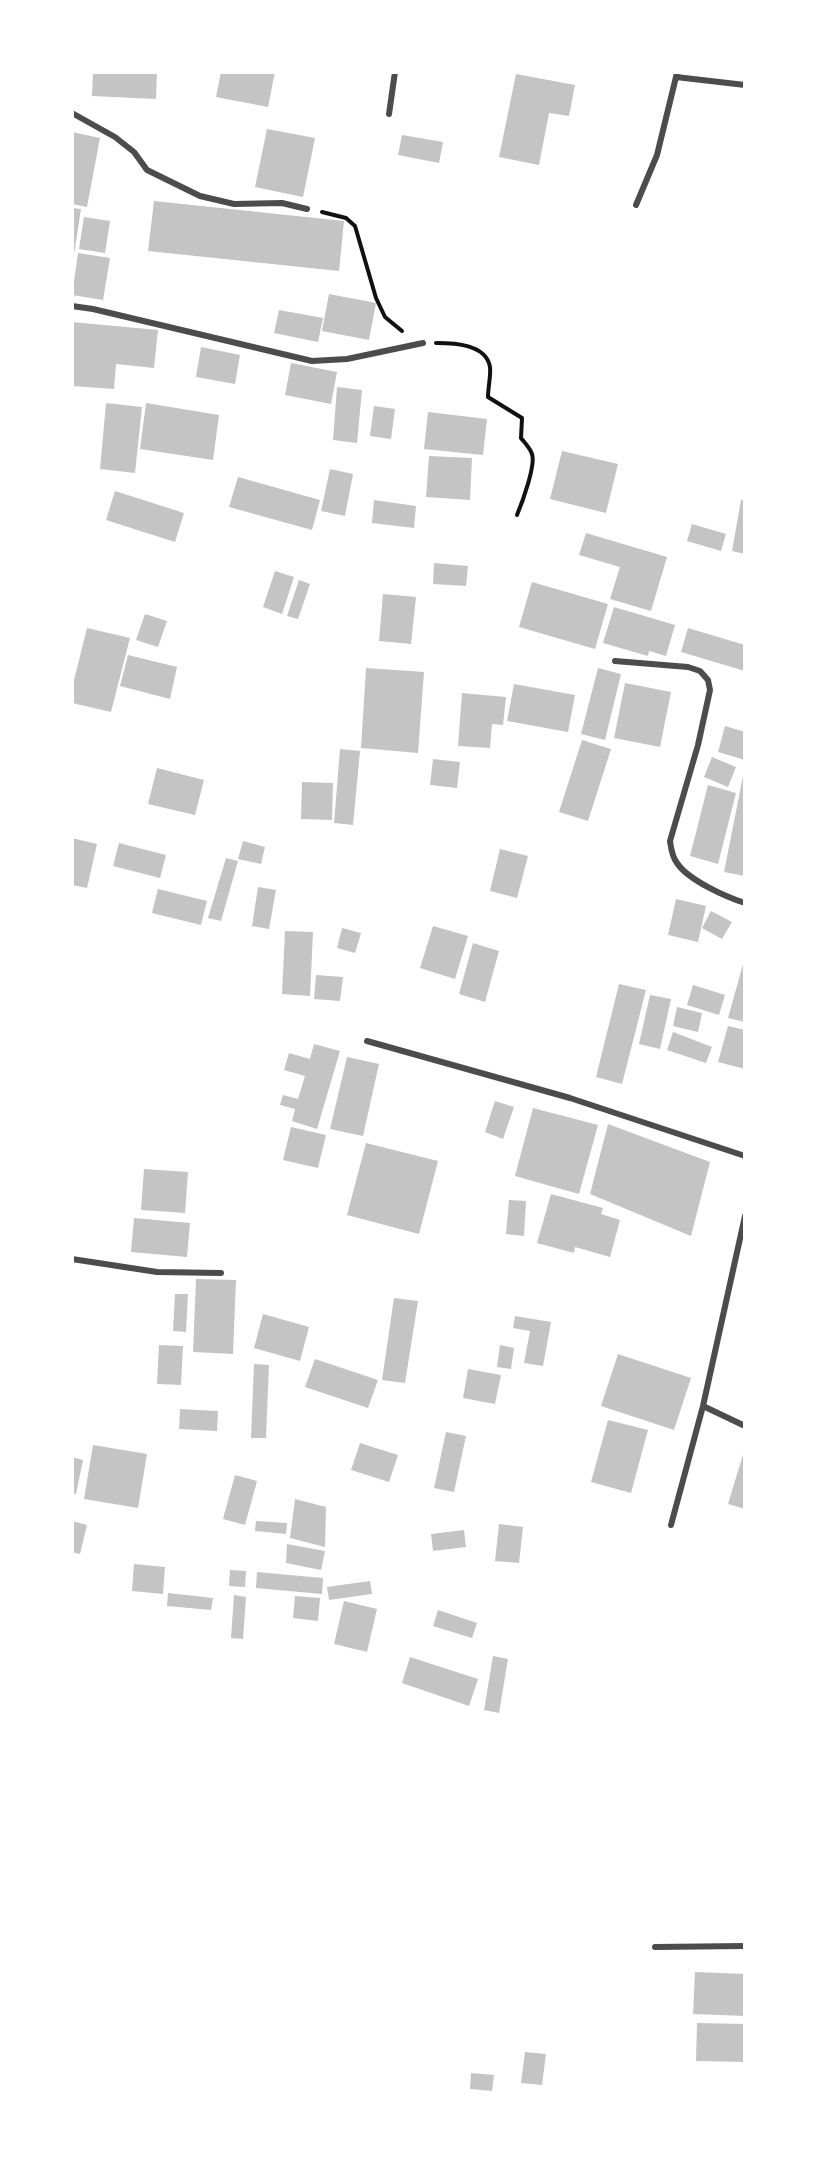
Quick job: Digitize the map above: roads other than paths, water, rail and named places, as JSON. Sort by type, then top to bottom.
[{"type":"street","points":[[389,114],[396,72]]},
{"type":"street","points":[[636,205],[657,154],[676,74],[745,85]]},
{"type":"street","points":[[72,113],[115,137],[134,152],[147,170],[200,196],[234,204],[282,203],[307,209]]},
{"type":"street","points":[[72,306],[312,361],[347,359],[423,343]]},
{"type":"street","points":[[615,661],[688,667],[700,671],[708,680],[710,690],[698,745],[670,841],[677,864],[691,877],[745,903]]},
{"type":"street","points":[[367,1041],[570,1098],[745,1156]]},
{"type":"street","points":[[671,1525],[703,1406],[745,1216]]},
{"type":"street","points":[[72,1259],[157,1272],[221,1273]]},
{"type":"street","points":[[703,1406],[745,1426]]},
{"type":"street","points":[[655,1947],[745,1946]]}]
